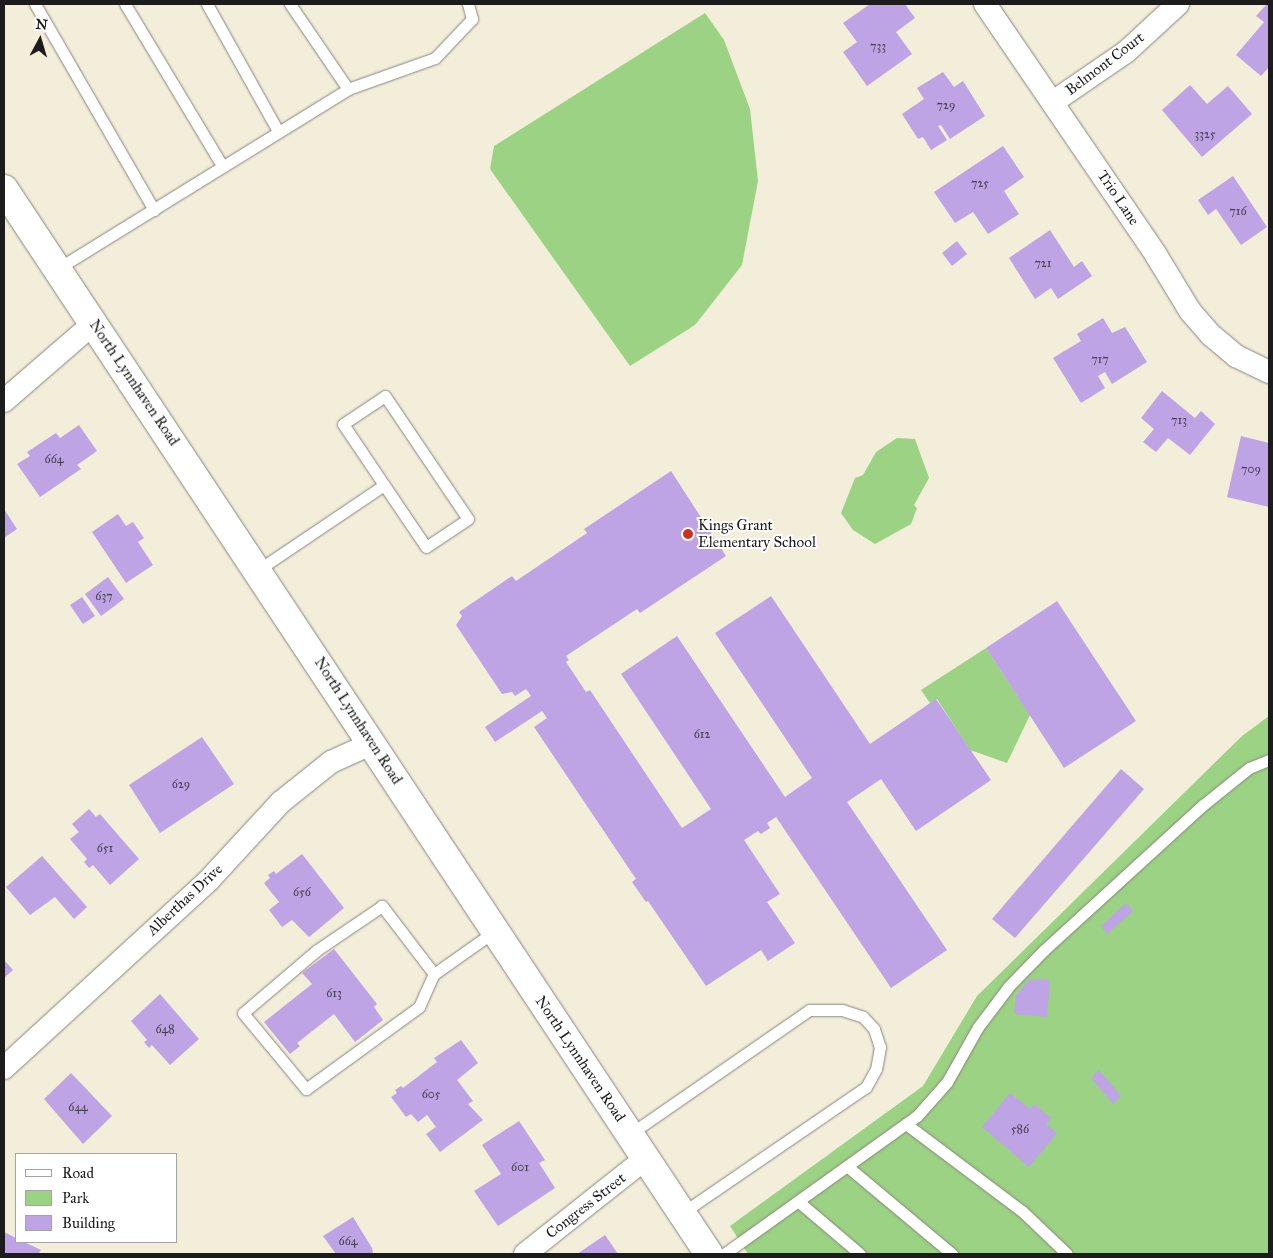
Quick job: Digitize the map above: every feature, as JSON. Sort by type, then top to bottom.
[{"type":"street","name":"Trio Lane","points":[[985,4],[1053,102],[1190,311],[1211,335],[1236,356],[1269,372]]},
{"type":"street","name":"Belmont Court","points":[[1053,102],[1126,52],[1178,4]]},
{"type":"street","name":"North Lynnhaven Road","points":[[4,189],[709,1254]]},
{"type":"street","points":[[4,401],[94,324]]},
{"type":"street","name":"Alberthas Drive","points":[[4,1068],[208,882],[281,802],[331,762],[373,744]]},
{"type":"street","name":"Congress Street","points":[[525,1254],[646,1158]]},
{"type":"lane","points":[[35,4],[154,210]]},
{"type":"lane","points":[[126,4],[222,167]]},
{"type":"lane","points":[[207,4],[278,131]]},
{"type":"lane","points":[[290,4],[348,89]]},
{"type":"lane","points":[[57,269],[348,89],[434,58],[472,19],[468,4]]},
{"type":"lane","points":[[385,396],[468,519],[426,547],[384,485],[343,424],[385,396]]},
{"type":"lane","points":[[258,570],[384,485]]},
{"type":"lane","points":[[724,1254],[906,1124],[947,1082],[978,1027],[1009,986],[1038,956],[1203,805],[1249,768],[1269,760]]},
{"type":"lane","points":[[434,974],[382,906],[317,950],[243,1013],[306,1089],[419,1007],[434,974],[495,931]]},
{"type":"lane","points":[[630,1134],[809,1010],[842,1010],[862,1017],[874,1029],[880,1047],[876,1069],[866,1087],[682,1213]]},
{"type":"lane","points":[[906,1124],[1022,1211],[1067,1254]]},
{"type":"lane","points":[[848,1167],[952,1254]]},
{"type":"lane","points":[[799,1202],[860,1254]]},
{"type":"green space","points":[[705,13],[724,40],[750,109],[758,181],[742,265],[695,325],[630,366],[490,169],[494,146]]},
{"type":"green space","points":[[897,438],[915,439],[929,478],[914,505],[917,508],[911,524],[875,544],[853,530],[841,513],[855,478],[863,475],[876,452]]},
{"type":"green space","points":[[986,648],[1030,715],[1007,763],[970,750],[937,699],[930,703],[921,690]]},
{"type":"green space","points":[[1269,716],[1269,1254],[748,1254],[730,1226],[923,1086],[977,996],[1242,736]]},
{"type":"building","points":[[870,4],[905,4],[915,18],[896,32],[912,54],[867,86],[843,52],[857,42],[843,23]]},
{"type":"building","points":[[1269,4],[1269,67],[1261,76],[1236,55],[1264,22],[1256,16]]},
{"type":"building","points":[[943,72],[954,87],[963,81],[985,116],[950,139],[941,125],[938,126],[947,140],[931,150],[923,137],[918,139],[902,114],[924,99],[917,88]]},
{"type":"building","points":[[1190,85],[1207,104],[1228,86],[1252,114],[1202,157],[1162,110]]},
{"type":"building","points":[[1003,146],[1024,177],[1004,191],[1019,214],[988,234],[973,212],[955,223],[934,192]]},
{"type":"building","points":[[1233,176],[1267,227],[1241,245],[1216,209],[1208,215],[1198,200]]},
{"type":"building","points":[[1050,230],[1074,267],[1082,261],[1092,276],[1058,299],[1051,288],[1035,299],[1009,258]]},
{"type":"building","points":[[957,241],[967,254],[952,266],[942,253]]},
{"type":"building","points":[[1103,318],[1112,333],[1125,327],[1147,362],[1112,384],[1105,372],[1098,376],[1105,388],[1081,403],[1053,358],[1081,341],[1077,334]]},
{"type":"building","points":[[1162,391],[1195,418],[1201,411],[1215,424],[1190,455],[1168,438],[1156,452],[1143,442],[1154,429],[1141,418]]},
{"type":"building","points":[[79,425],[97,451],[77,465],[81,469],[40,497],[17,464],[30,456],[27,452],[56,433],[60,438]]},
{"type":"building","points":[[1241,436],[1269,443],[1269,507],[1227,497]]},
{"type":"building","points":[[671,471],[726,556],[640,613],[637,609],[566,656],[569,660],[566,662],[586,692],[590,690],[682,828],[711,809],[621,674],[677,636],[785,797],[812,778],[715,633],[771,596],[870,744],[936,699],[991,780],[916,831],[881,779],[847,802],[947,950],[891,988],[776,817],[767,823],[770,828],[761,834],[758,831],[744,840],[780,894],[767,902],[795,943],[768,961],[761,950],[706,986],[648,901],[646,902],[632,882],[636,879],[534,727],[547,718],[542,711],[495,742],[485,727],[531,696],[526,689],[515,696],[512,692],[502,694],[456,625],[462,616],[459,612],[512,576],[516,581],[587,533],[584,529]]},
{"type":"building","points":[[4,509],[17,529],[4,538]]},
{"type":"building","points":[[118,514],[126,526],[133,522],[144,538],[138,542],[153,565],[126,583],[92,532]]},
{"type":"building","points":[[108,577],[124,599],[101,616],[85,594]]},
{"type":"building","points":[[82,597],[95,616],[83,624],[70,605]]},
{"type":"building","points":[[1057,601],[1136,721],[1064,768],[986,648]]},
{"type":"building","points":[[202,737],[234,784],[160,833],[129,785]]},
{"type":"building","points":[[1121,769],[1144,789],[1015,938],[992,919]]},
{"type":"building","points":[[89,809],[96,817],[100,814],[139,859],[110,885],[93,865],[89,868],[84,862],[87,859],[70,839],[79,832],[72,824]]},
{"type":"building","points":[[302,854],[344,908],[309,937],[292,920],[282,927],[269,910],[279,902],[264,883],[270,878],[268,875],[274,871],[276,874]]},
{"type":"building","points":[[42,856],[87,907],[74,919],[55,897],[30,915],[6,887]]},
{"type":"building","points":[[1126,903],[1133,911],[1107,934],[1101,926]]},
{"type":"building","points":[[334,949],[377,1004],[374,1007],[383,1020],[355,1042],[334,1014],[297,1043],[300,1046],[290,1054],[264,1022],[312,984],[302,973]]},
{"type":"building","points":[[4,960],[13,970],[4,978]]},
{"type":"building","points":[[1030,979],[1050,980],[1047,1017],[1014,1014],[1016,995]]},
{"type":"building","points":[[160,994],[199,1039],[170,1065],[152,1045],[149,1048],[144,1042],[147,1040],[131,1021]]},
{"type":"building","points":[[461,1040],[478,1063],[457,1080],[473,1101],[468,1104],[483,1120],[440,1152],[426,1134],[436,1127],[427,1115],[418,1122],[411,1114],[406,1117],[391,1097],[397,1093],[395,1090],[401,1086],[403,1088],[437,1062],[434,1058]]},
{"type":"building","points":[[1099,1070],[1121,1096],[1113,1104],[1091,1078]]},
{"type":"building","points":[[71,1073],[112,1116],[83,1144],[44,1099]]},
{"type":"building","points":[[1010,1093],[1030,1109],[1034,1104],[1051,1118],[1046,1124],[1057,1133],[1029,1167],[982,1127]]},
{"type":"building","points":[[519,1121],[545,1160],[539,1163],[555,1188],[498,1226],[474,1191],[501,1174],[482,1145]]},
{"type":"building","points":[[353,1217],[372,1248],[373,1254],[336,1254],[323,1236]]},
{"type":"building","points":[[4,1232],[15,1238],[15,1243],[26,1243],[41,1250],[38,1254],[4,1254]]},
{"type":"building","points":[[605,1235],[618,1254],[577,1254]]},
{"type":"place","name":"Kings Grant Elementary School","points":[[688,534]]}]
